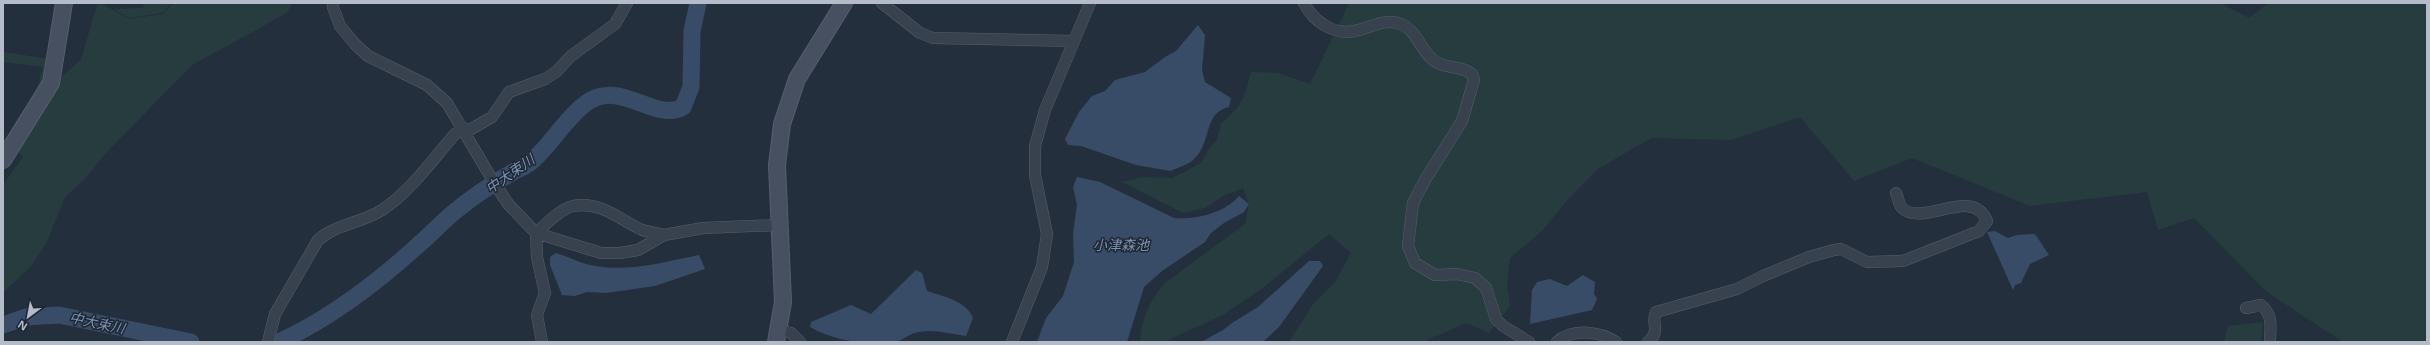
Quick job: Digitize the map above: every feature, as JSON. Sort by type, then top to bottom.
[{"type":"street","points":[[3,160],[51,83],[64,3]]},
{"type":"street","points":[[333,3],[340,26],[355,44],[368,56],[427,86],[447,103],[465,130],[509,205],[536,233],[601,254],[638,250],[664,235],[703,228],[779,225]]},
{"type":"street","points":[[268,340],[275,314],[318,240],[326,233],[380,211],[399,197],[454,134],[492,117],[510,92],[546,80],[571,56],[615,24],[627,3]]},
{"type":"street","points":[[800,342],[791,333],[778,336],[783,302],[777,166],[784,118],[803,67],[844,3]]},
{"type":"street","points":[[882,3],[920,33],[934,38],[1073,40]]},
{"type":"street","points":[[1012,342],[1042,268],[1047,234],[1034,175],[1035,146],[1045,110],[1073,40],[1090,3]]},
{"type":"street","points":[[1304,3],[1317,21],[1335,32],[1344,34],[1388,23],[1400,24],[1410,30],[1431,59],[1441,65],[1460,67],[1472,74],[1474,80],[1462,122],[1424,180],[1413,203],[1408,246],[1416,263],[1435,275],[1457,274],[1475,278],[1486,288],[1496,319],[1503,326],[1529,342]]},
{"type":"street","points":[[1648,342],[1655,335],[1656,312],[1737,289],[1809,257],[1841,250],[1868,262],[1903,261],[1979,231],[1987,221],[1984,214],[1972,207],[1910,213],[1901,207],[1896,193]]},
{"type":"street","points":[[536,233],[553,218],[572,206],[593,206],[608,211],[641,229],[664,235]]},
{"type":"street","points":[[536,233],[537,257],[546,293],[537,315],[542,342]]},
{"type":"street","points":[[2246,308],[2261,305],[2269,313],[2272,323],[2270,342]]},
{"type":"street","points":[[1557,342],[1573,335],[1599,333],[1616,342]]},
{"type":"green space","points":[[144,3],[171,3],[163,13],[129,18],[113,9],[143,8]]},
{"type":"green space","points":[[173,3],[292,3],[287,13],[192,65],[104,155],[85,179],[65,197],[47,242],[32,265],[3,293],[3,185],[23,157],[17,152],[54,84],[81,59],[97,5],[102,4],[129,19],[163,14]]},
{"type":"green space","points":[[1349,3],[2220,3],[2249,18],[2268,3],[2427,3],[2427,342],[2343,342],[2267,292],[2194,218],[2158,230],[2147,192],[2030,206],[1912,158],[1854,181],[1800,117],[1731,140],[1652,138],[1599,168],[1563,205],[1543,230],[1510,258],[1507,285],[1510,306],[1489,333],[1466,323],[1423,342],[1289,342],[1313,304],[1335,282],[1351,253],[1329,234],[1260,290],[1223,315],[1164,342],[1140,342],[1142,326],[1147,310],[1160,289],[1165,283],[1245,224],[1249,204],[1243,188],[1223,196],[1205,208],[1183,213],[1122,182],[1143,177],[1172,178],[1201,163],[1208,150],[1217,140],[1221,123],[1238,107],[1247,88],[1251,72],[1278,73],[1310,84]]},
{"type":"green space","points":[[3,52],[50,59],[45,81],[4,145],[36,91],[43,67],[3,62]]},
{"type":"green space","points":[[2263,322],[2261,342],[2224,342],[2228,326]]},
{"type":"water","points":[[1198,25],[1205,35],[1202,70],[1205,82],[1231,98],[1229,107],[1221,110],[1211,121],[1204,144],[1193,160],[1171,171],[1136,165],[1081,146],[1068,145],[1065,139],[1079,112],[1092,96],[1105,91],[1115,80],[1145,72],[1165,57],[1176,51]]},
{"type":"water","name":"小津森池","points":[[1077,177],[1100,182],[1174,218],[1191,218],[1218,211],[1233,202],[1239,196],[1249,204],[1244,212],[1224,223],[1211,233],[1205,242],[1162,271],[1144,287],[1127,342],[1037,342],[1046,318],[1063,296],[1074,262],[1073,234],[1077,205],[1073,187]]},
{"type":"water","points":[[1995,231],[2008,238],[2017,235],[2035,234],[2049,255],[2030,264],[2021,283],[2015,285],[2013,290],[1987,232]]},
{"type":"water","points":[[556,253],[590,265],[609,268],[635,267],[699,255],[705,269],[655,286],[606,293],[587,292],[575,296],[562,295],[550,265],[550,257]]},
{"type":"water","points":[[1309,261],[1320,261],[1323,266],[1279,327],[1263,342],[1201,342],[1223,330],[1258,307]]},
{"type":"water","points":[[916,270],[922,273],[927,291],[960,303],[970,312],[973,318],[966,336],[937,331],[925,331],[909,335],[894,342],[872,343],[840,339],[829,336],[810,327],[811,322],[851,305],[871,314]]},
{"type":"water","points":[[1583,275],[1595,282],[1594,294],[1597,299],[1592,310],[1530,324],[1532,290],[1537,282],[1550,279],[1567,286]]},
{"type":"waterway","name":"中大束川","points":[[279,342],[316,323],[367,288],[467,202],[497,181],[531,162],[545,148],[577,110],[585,104],[598,97],[611,95],[624,97],[660,109],[672,110],[683,107],[691,87],[692,31],[698,3]]},
{"type":"waterway","name":"中大束川","points":[[3,325],[26,317],[59,315],[191,342]]}]
